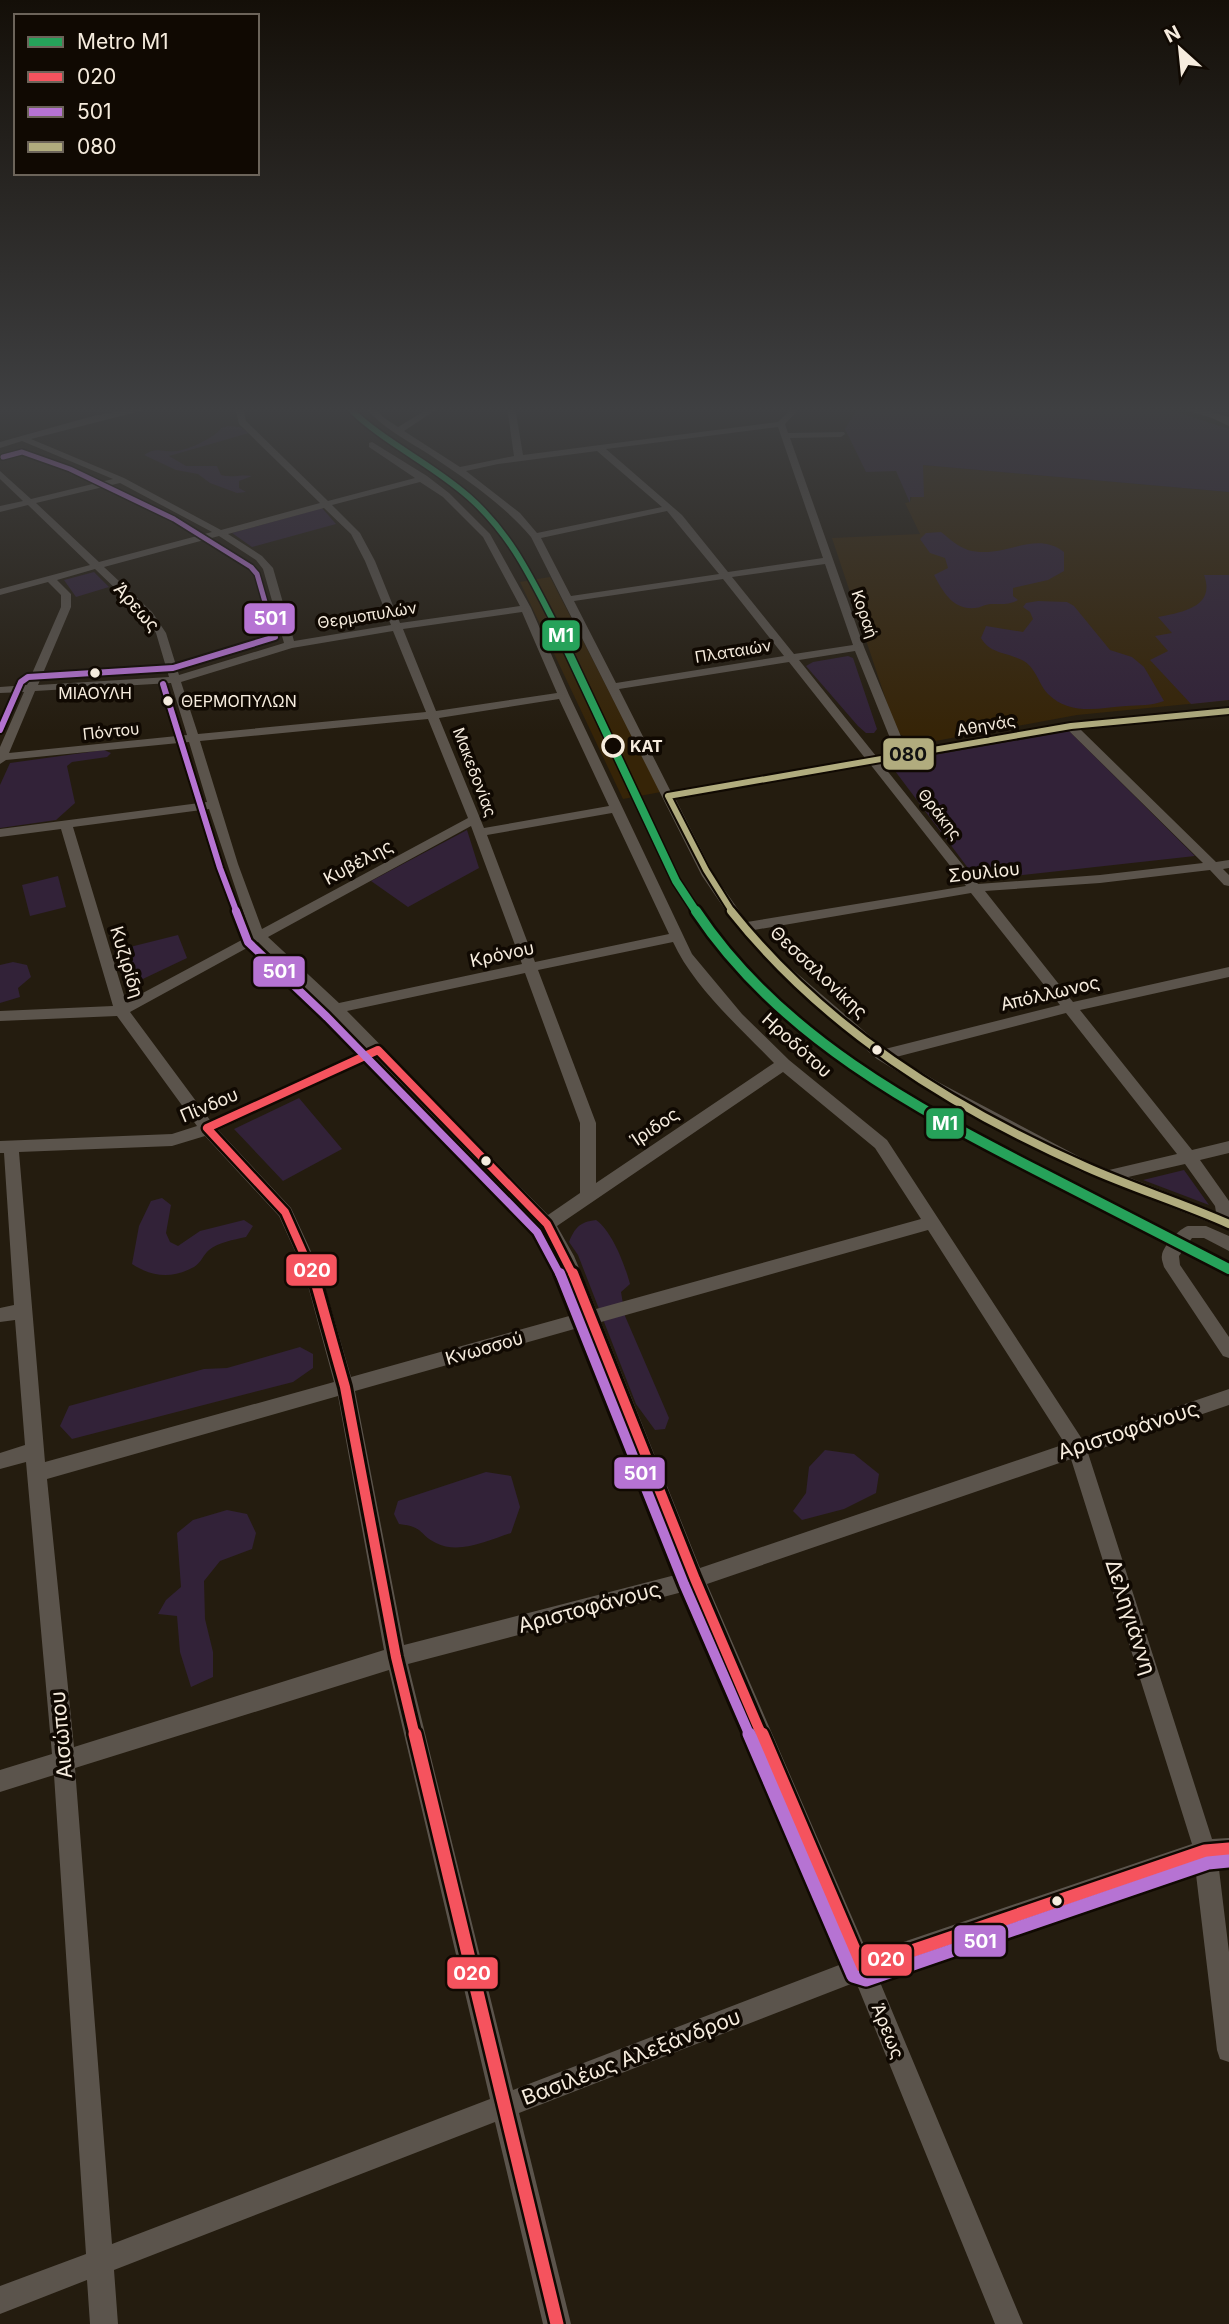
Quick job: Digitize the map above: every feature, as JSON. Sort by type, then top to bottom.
[{"type":"street","name":"Άρεως","points":[[46,515],[155,622],[161,633],[232,864],[258,935],[336,1008],[547,1224],[566,1256],[695,1579],[862,1968],[1009,2324]]},
{"type":"street","points":[[193,515],[259,558],[268,568],[290,645]]},
{"type":"street","points":[[0,580],[5,591],[287,515]]},
{"type":"street","name":"Μακεδονίας","points":[[336,515],[355,533],[362,545],[434,715],[531,968],[587,1123],[590,1154],[588,1195]]},
{"type":"street","points":[[434,715],[564,695],[526,608],[487,536],[469,515]]},
{"type":"street","name":"Θεσσαλονίκης","points":[[517,515],[535,536],[568,598],[708,876],[744,927],[774,961],[882,1055],[1011,1130],[1109,1176],[1227,1224]]},
{"type":"street","points":[[535,536],[634,515]]},
{"type":"street","name":"Θράκης","points":[[676,515],[875,761],[1189,1157],[1223,1205],[1227,1224]]},
{"type":"street","name":"Κοραή","points":[[814,515],[859,647],[903,756]]},
{"type":"street","points":[[568,598],[829,560]]},
{"type":"street","points":[[0,758],[68,600],[51,579]]},
{"type":"street","name":"Θερμοπυλών","points":[[0,690],[175,680],[290,645],[395,626],[526,608]]},
{"type":"street","name":"Πλαταιών","points":[[613,687],[859,647]]},
{"type":"street","name":"Ηροδότου","points":[[564,695],[675,937],[697,972],[784,1064],[881,1144],[932,1222]]},
{"type":"street","name":"Αθηνάς","points":[[667,796],[1071,726],[1229,710]]},
{"type":"street","name":"Πόντου","points":[[0,758],[434,715]]},
{"type":"street","points":[[1071,726],[1229,882]]},
{"type":"street","points":[[0,832],[215,805]]},
{"type":"street","points":[[480,833],[617,808]]},
{"type":"street","name":"Κυβέλης","points":[[121,1012],[258,935],[475,820]]},
{"type":"street","name":"Κυζιρίδη","points":[[66,825],[121,1012],[207,1129],[285,1213],[312,1271],[345,1387],[396,1657],[557,2324]]},
{"type":"street","name":"Σουλίου","points":[[744,927],[976,888],[1229,864]]},
{"type":"street","name":"Κρόνου","points":[[336,1008],[675,937]]},
{"type":"street","name":"Απόλλωνος","points":[[882,1055],[1070,1007],[1229,972]]},
{"type":"street","points":[[0,1016],[121,1012]]},
{"type":"street","name":"Πίνδου","points":[[5,1147],[172,1140],[207,1129],[378,1050]]},
{"type":"street","name":"Ίριδος","points":[[547,1224],[784,1064]]},
{"type":"street","name":"Αισώπου","points":[[5,1147],[64,1761],[104,2324]]},
{"type":"street","points":[[1109,1176],[1229,1147]]},
{"type":"street","name":"Κνωσσού","points":[[36,1473],[932,1222]]},
{"type":"street","name":"Δεληγιάννη","points":[[932,1222],[1077,1447],[1217,1850],[1229,2050]]},
{"type":"street","points":[[1229,1244],[1206,1232],[1188,1232],[1170,1255],[1172,1267],[1229,1351]]},
{"type":"street","points":[[0,1315],[22,1311]]},
{"type":"street","name":"Αριστοφάνους","points":[[0,1781],[396,1657],[695,1579],[1229,1397]]},
{"type":"street","points":[[0,1461],[34,1451]]},
{"type":"street","name":"Βασιλέως Αλεξάνδρου","points":[[0,2300],[862,1968],[1217,1850]]},
{"type":"shaded area","points":[[295,515],[329,515],[336,524],[252,547],[232,533]]},
{"type":"shaded area","points":[[911,515],[1229,515],[1229,700],[1077,715],[919,744],[897,733],[832,538],[920,534]]},
{"type":"shaded area","points":[[941,532],[968,550],[981,552],[1041,543],[1053,546],[1064,552],[1064,571],[1048,580],[1013,588],[1013,596],[1018,600],[1012,603],[967,608],[950,599],[934,575],[948,568],[945,558],[930,553],[920,539],[926,533]]},
{"type":"shaded area","points":[[94,572],[109,587],[76,597],[64,580]]},
{"type":"shaded area","points":[[1204,575],[1229,575],[1229,700],[1191,704],[1150,660],[1168,651],[1155,636],[1172,633],[1158,617],[1186,610],[1201,601],[1206,586]]},
{"type":"shaded area","points":[[550,577],[661,792],[623,799],[520,582]]},
{"type":"shaded area","points":[[1067,602],[1074,606],[1110,650],[1132,657],[1144,667],[1164,701],[1150,705],[1096,709],[1066,705],[1048,694],[1027,663],[994,650],[981,638],[986,626],[1023,632],[1033,619],[1030,612],[1023,607],[1026,603]]},
{"type":"shaded area","points":[[848,656],[853,658],[877,729],[874,733],[866,733],[858,726],[806,666],[813,662]]},
{"type":"shaded area","points":[[1069,731],[1195,856],[977,880],[889,763]]},
{"type":"shaded area","points":[[104,750],[111,753],[107,757],[72,762],[67,766],[75,803],[56,820],[0,828],[0,785],[10,763]]},
{"type":"shaded area","points":[[467,830],[479,868],[408,907],[371,881]]},
{"type":"shaded area","points":[[58,876],[66,907],[30,916],[22,885]]},
{"type":"shaded area","points":[[178,935],[187,958],[126,987],[114,951]]},
{"type":"shaded area","points":[[13,962],[27,965],[31,977],[18,988],[20,997],[0,1003],[0,965]]},
{"type":"shaded area","points":[[299,1098],[342,1149],[283,1181],[234,1129]]},
{"type":"shaded area","points":[[1184,1170],[1209,1205],[1143,1180]]},
{"type":"shaded area","points":[[162,1198],[171,1205],[166,1233],[170,1242],[178,1246],[200,1231],[244,1220],[253,1226],[246,1237],[213,1247],[196,1265],[186,1271],[170,1275],[147,1272],[132,1264],[139,1226],[151,1201]]},
{"type":"shaded area","points":[[596,1220],[612,1240],[628,1276],[630,1284],[621,1292],[625,1316],[669,1418],[665,1429],[655,1430],[636,1404],[578,1255],[569,1242],[578,1226]]},
{"type":"shaded area","points":[[300,1347],[313,1354],[313,1368],[293,1382],[72,1439],[60,1426],[69,1406],[204,1369],[227,1368]]},
{"type":"shaded area","points":[[825,1450],[854,1454],[879,1474],[876,1493],[844,1509],[802,1520],[793,1511],[806,1493],[809,1467]]},
{"type":"shaded area","points":[[486,1472],[511,1476],[520,1507],[511,1533],[474,1545],[454,1547],[436,1543],[417,1529],[399,1524],[394,1514],[398,1501]]},
{"type":"shaded area","points":[[227,1510],[247,1514],[256,1533],[252,1549],[220,1561],[204,1581],[205,1619],[213,1652],[213,1677],[191,1687],[180,1652],[177,1616],[158,1614],[166,1600],[181,1587],[177,1533],[193,1520]]},
{"type":"metro line","name":"Μ1","points":[[486,515],[514,546],[570,653],[676,881],[714,938],[765,994],[840,1057],[942,1122],[1229,1269]]},
{"type":"transit line","name":"501","points":[[0,730],[21,682],[28,677],[173,668],[275,637],[257,574],[251,567],[167,515]]},
{"type":"transit line","name":"501","points":[[163,684],[220,868],[248,942],[327,1017],[537,1232],[555,1261],[684,1584],[853,1976],[866,1980],[1208,1863],[1229,1861]]},
{"type":"transit line","name":"080","points":[[1229,711],[1071,726],[668,796],[706,870],[732,912],[766,954],[847,1028],[892,1062],[988,1120],[1086,1167],[1229,1224]]},
{"type":"transit line","name":"020","points":[[557,2324],[396,1657],[345,1387],[312,1271],[285,1212],[207,1128],[378,1050],[547,1224],[566,1256],[695,1579],[862,1968],[1205,1851],[1229,1849]]},
{"type":"place","name":"ΜΙΑΟΥΛΗ","points":[[95,673]]},
{"type":"place","name":"ΘΕΡΜΟΠΥΛΩΝ","points":[[168,701]]},
{"type":"place","name":"KAT","points":[[613,746]]}]
